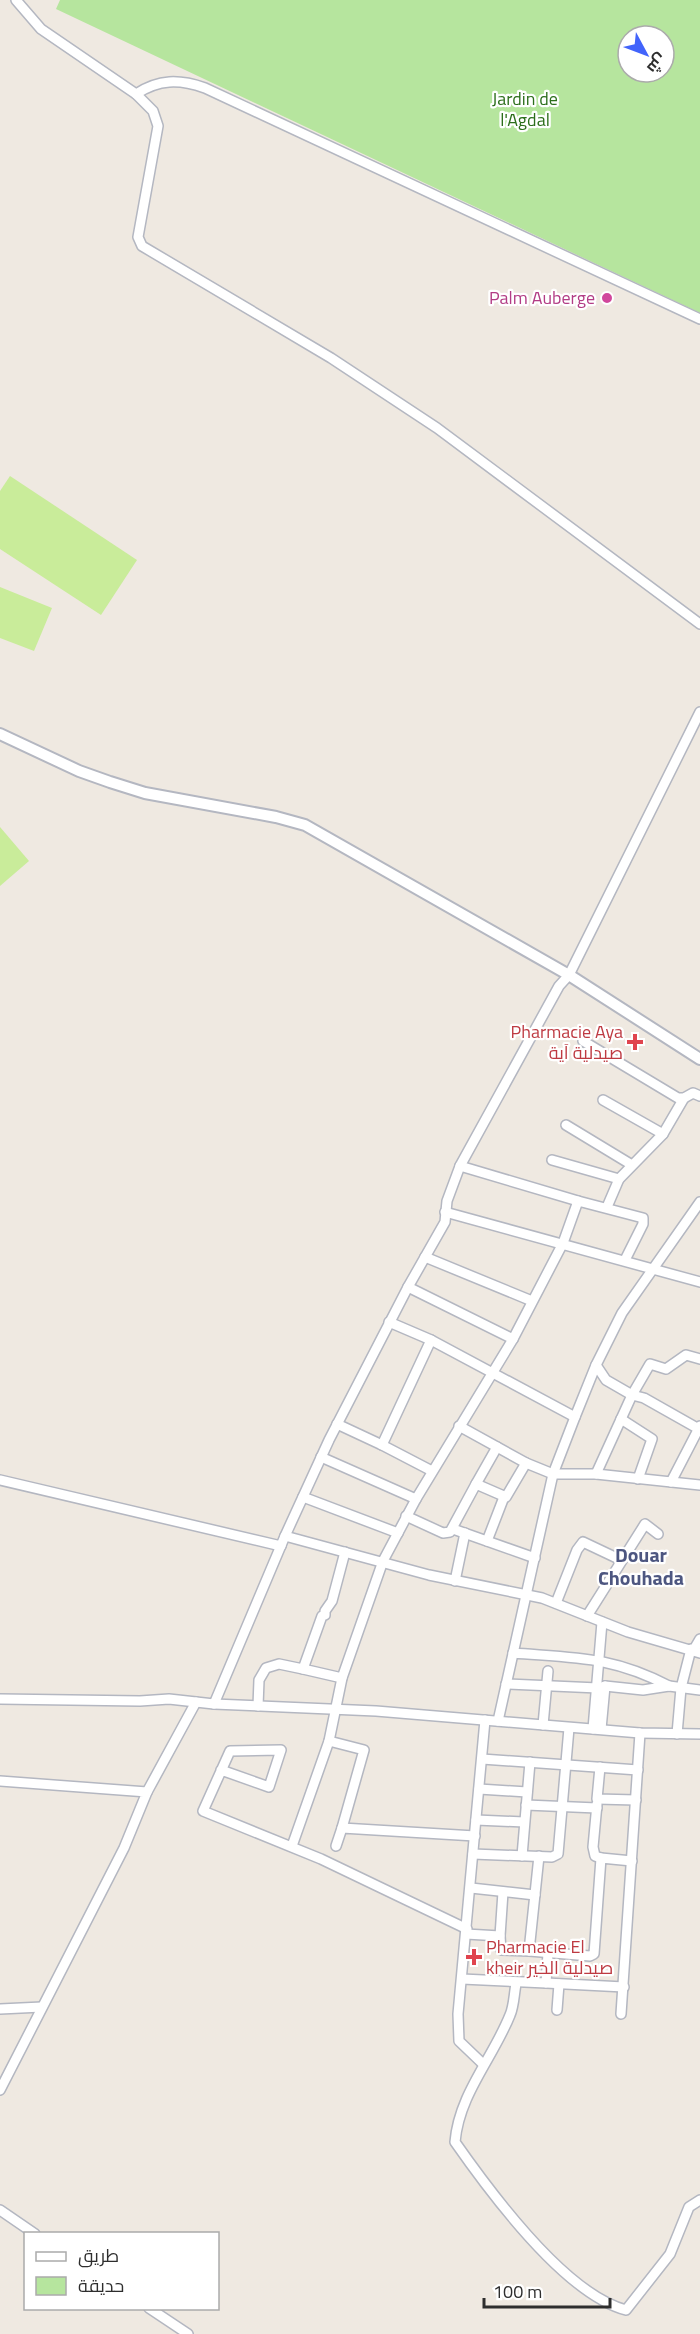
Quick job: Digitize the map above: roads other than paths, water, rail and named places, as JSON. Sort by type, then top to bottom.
[{"type":"street","points":[[15,0],[41,29],[135,94],[153,111],[158,126],[138,237],[142,246],[331,358],[437,428],[700,624]]},
{"type":"street","points":[[135,94],[147,87],[170,80],[205,88],[700,319]]},
{"type":"street","points":[[214,1704],[321,1457],[389,1322],[445,1222],[445,1212],[460,1166],[559,987],[569,975],[700,712]]},
{"type":"street","points":[[0,734],[79,771],[128,788],[300,823],[569,975],[700,1059]]},
{"type":"street","points":[[583,1041],[678,1098],[684,1098],[693,1093],[700,1096]]},
{"type":"street","points":[[607,1208],[619,1179],[663,1134],[684,1098]]},
{"type":"street","points":[[603,1100],[663,1134]]},
{"type":"street","points":[[566,1125],[632,1165]]},
{"type":"street","points":[[552,1160],[619,1179]]},
{"type":"street","points":[[460,1166],[578,1201],[631,1213],[644,1220],[625,1260]]},
{"type":"street","points":[[292,1846],[328,1741],[333,1709],[342,1678],[383,1561],[432,1471],[513,1339],[563,1243],[578,1201]]},
{"type":"street","points":[[498,1721],[553,1474],[575,1417],[596,1365],[628,1301],[700,1202]]},
{"type":"street","points":[[445,1212],[700,1282]]},
{"type":"street","points":[[425,1257],[532,1301]]},
{"type":"street","points":[[408,1287],[513,1339]]},
{"type":"street","points":[[389,1322],[431,1340],[575,1417]]},
{"type":"street","points":[[382,1445],[431,1340]]},
{"type":"street","points":[[596,1474],[632,1395],[650,1364],[666,1369],[686,1355],[700,1359]]},
{"type":"street","points":[[596,1365],[606,1380],[699,1427],[696,1443],[671,1482]]},
{"type":"street","points":[[621,1419],[652,1439],[638,1479]]},
{"type":"street","points":[[337,1424],[432,1471]]},
{"type":"street","points":[[459,1426],[526,1463],[553,1474],[596,1474],[700,1485]]},
{"type":"street","points":[[406,1516],[444,1533],[453,1529],[497,1447]]},
{"type":"street","points":[[321,1457],[416,1499]]},
{"type":"street","points":[[487,1541],[504,1497],[526,1463]]},
{"type":"street","points":[[0,1480],[281,1546]]},
{"type":"street","points":[[476,1484],[504,1497]]},
{"type":"street","points":[[303,1497],[398,1533]]},
{"type":"street","points":[[587,1616],[645,1524],[658,1534]]},
{"type":"street","points":[[453,1529],[535,1558]]},
{"type":"street","points":[[455,1581],[465,1533]]},
{"type":"street","points":[[285,1536],[455,1581],[556,1603],[602,1622],[695,1651]]},
{"type":"street","points":[[556,1603],[577,1550],[583,1542],[621,1560]]},
{"type":"street","points":[[303,1669],[322,1616],[325,1615],[332,1601],[345,1552]]},
{"type":"street","points":[[597,1729],[601,1687],[602,1622]]},
{"type":"street","points":[[677,1734],[681,1688],[700,1639]]},
{"type":"street","points":[[513,1653],[600,1659],[631,1667],[669,1686]]},
{"type":"street","points":[[258,1706],[259,1680],[266,1668],[279,1664],[342,1678]]},
{"type":"street","points":[[543,1725],[548,1671]]},
{"type":"street","points":[[506,1683],[638,1690],[669,1686],[700,1690]]},
{"type":"street","points":[[0,1699],[140,1701],[169,1699],[214,1704],[333,1709],[640,1733],[700,1734]]},
{"type":"street","points":[[0,2090],[124,1848],[147,1792],[195,1702]]},
{"type":"street","points":[[483,2064],[459,2040],[458,2014],[485,1720]]},
{"type":"street","points":[[473,1854],[552,1857],[558,1854],[569,1728]]},
{"type":"street","points":[[621,2014],[640,1733]]},
{"type":"street","points":[[328,1741],[364,1750],[336,1846]]},
{"type":"street","points":[[221,1770],[269,1787],[281,1750],[230,1751],[221,1770],[203,1811],[292,1846],[466,1932],[500,1936]]},
{"type":"street","points":[[482,1759],[638,1770]]},
{"type":"street","points":[[522,1856],[530,1762]]},
{"type":"street","points":[[600,1767],[593,1847],[595,1855],[601,1858],[632,1861]]},
{"type":"street","points":[[0,1781],[147,1792]]},
{"type":"street","points":[[479,1789],[527,1792]]},
{"type":"street","points":[[526,1805],[563,1807],[636,1800]]},
{"type":"street","points":[[476,1820],[524,1822]]},
{"type":"street","points":[[342,1828],[475,1836]]},
{"type":"street","points":[[529,1951],[539,1856]]},
{"type":"street","points":[[503,1892],[501,1950],[590,1956],[594,1953],[601,1858]]},
{"type":"street","points":[[471,1888],[535,1894]]},
{"type":"street","points":[[546,1983],[548,1953]]},
{"type":"street","points":[[462,1979],[516,1984],[546,1983],[624,1988]]},
{"type":"street","points":[[516,1984],[511,2014],[483,2064],[456,2127],[455,2142],[513,2220],[557,2264],[595,2297],[624,2310],[630,2308],[671,2251],[689,2207],[700,2199]]},
{"type":"street","points":[[557,2010],[559,1984]]},
{"type":"street","points":[[0,2009],[42,2007]]},
{"type":"street","points":[[0,2210],[32,2232]]},
{"type":"street","points":[[152,2310],[188,2334]]},
{"type":"place","name":"Palm Auberge","points":[[607,298]]},
{"type":"place","name":"Pharmacie Aya صيدلية اَية","points":[[635,1042]]},
{"type":"place","name":"Pharmacie El kheir صيدلية الخير","points":[[474,1957]]},
{"type":"district","name":"Douar Chouhada","points":[[641,1566]]},
{"type":"park label","name":"Jardin de l'Agdal","points":[[525,109]]}]
